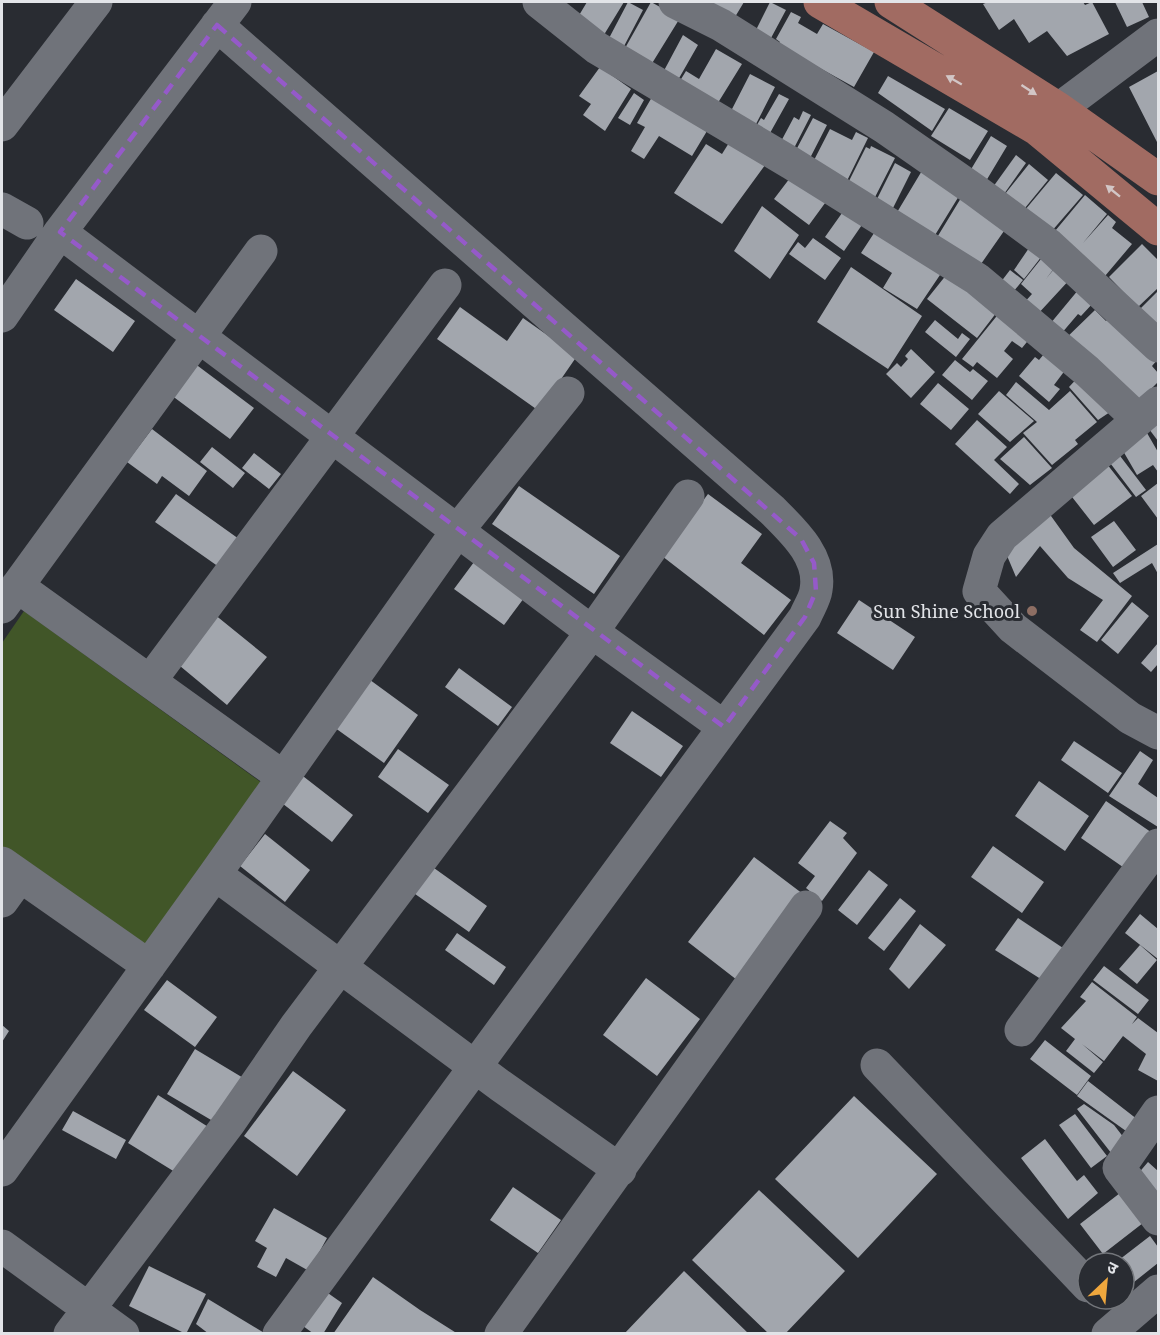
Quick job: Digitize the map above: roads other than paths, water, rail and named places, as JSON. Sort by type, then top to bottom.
[{"type":"main road","points":[[820,2],[1037,129],[1158,229]]},
{"type":"main road","points":[[891,2],[1059,109],[1158,179]]},
{"type":"street","points":[[2,125],[96,2]]},
{"type":"street","points":[[539,2],[597,48],[791,163],[977,279],[1087,370],[1148,411],[1002,536],[988,556],[979,591],[1013,628],[1130,718],[1158,733]]},
{"type":"street","points":[[675,2],[721,25],[884,127],[976,191],[1049,245],[1158,346]]},
{"type":"street","points":[[2,316],[60,232],[226,13],[772,510],[801,539],[814,563],[816,591],[805,617],[279,1334]]},
{"type":"street","points":[[1059,109],[1158,35]]},
{"type":"street","points":[[60,232],[592,632],[724,727]]},
{"type":"street","points":[[261,251],[9,596],[150,681],[284,777]]},
{"type":"street","points":[[150,681],[445,285]]},
{"type":"street","points":[[2,1170],[458,530],[568,393]]},
{"type":"street","points":[[79,1321],[229,1123],[340,967],[592,632],[688,496]]},
{"type":"street","points":[[1021,1030],[1158,845]]},
{"type":"street","points":[[215,874],[475,1068],[620,1170]]},
{"type":"street","points":[[8,880],[149,966]]},
{"type":"street","points":[[501,1334],[807,907]]},
{"type":"street","points":[[877,1065],[1076,1273]]},
{"type":"street","points":[[1158,1112],[1119,1168],[1158,1219]]},
{"type":"street","points":[[2,1246],[79,1321],[123,1334]]},
{"type":"street","points":[[1110,1318],[1158,1291]]},
{"type":"place","name":"Sun Shine School","points":[[1032,611]]}]
